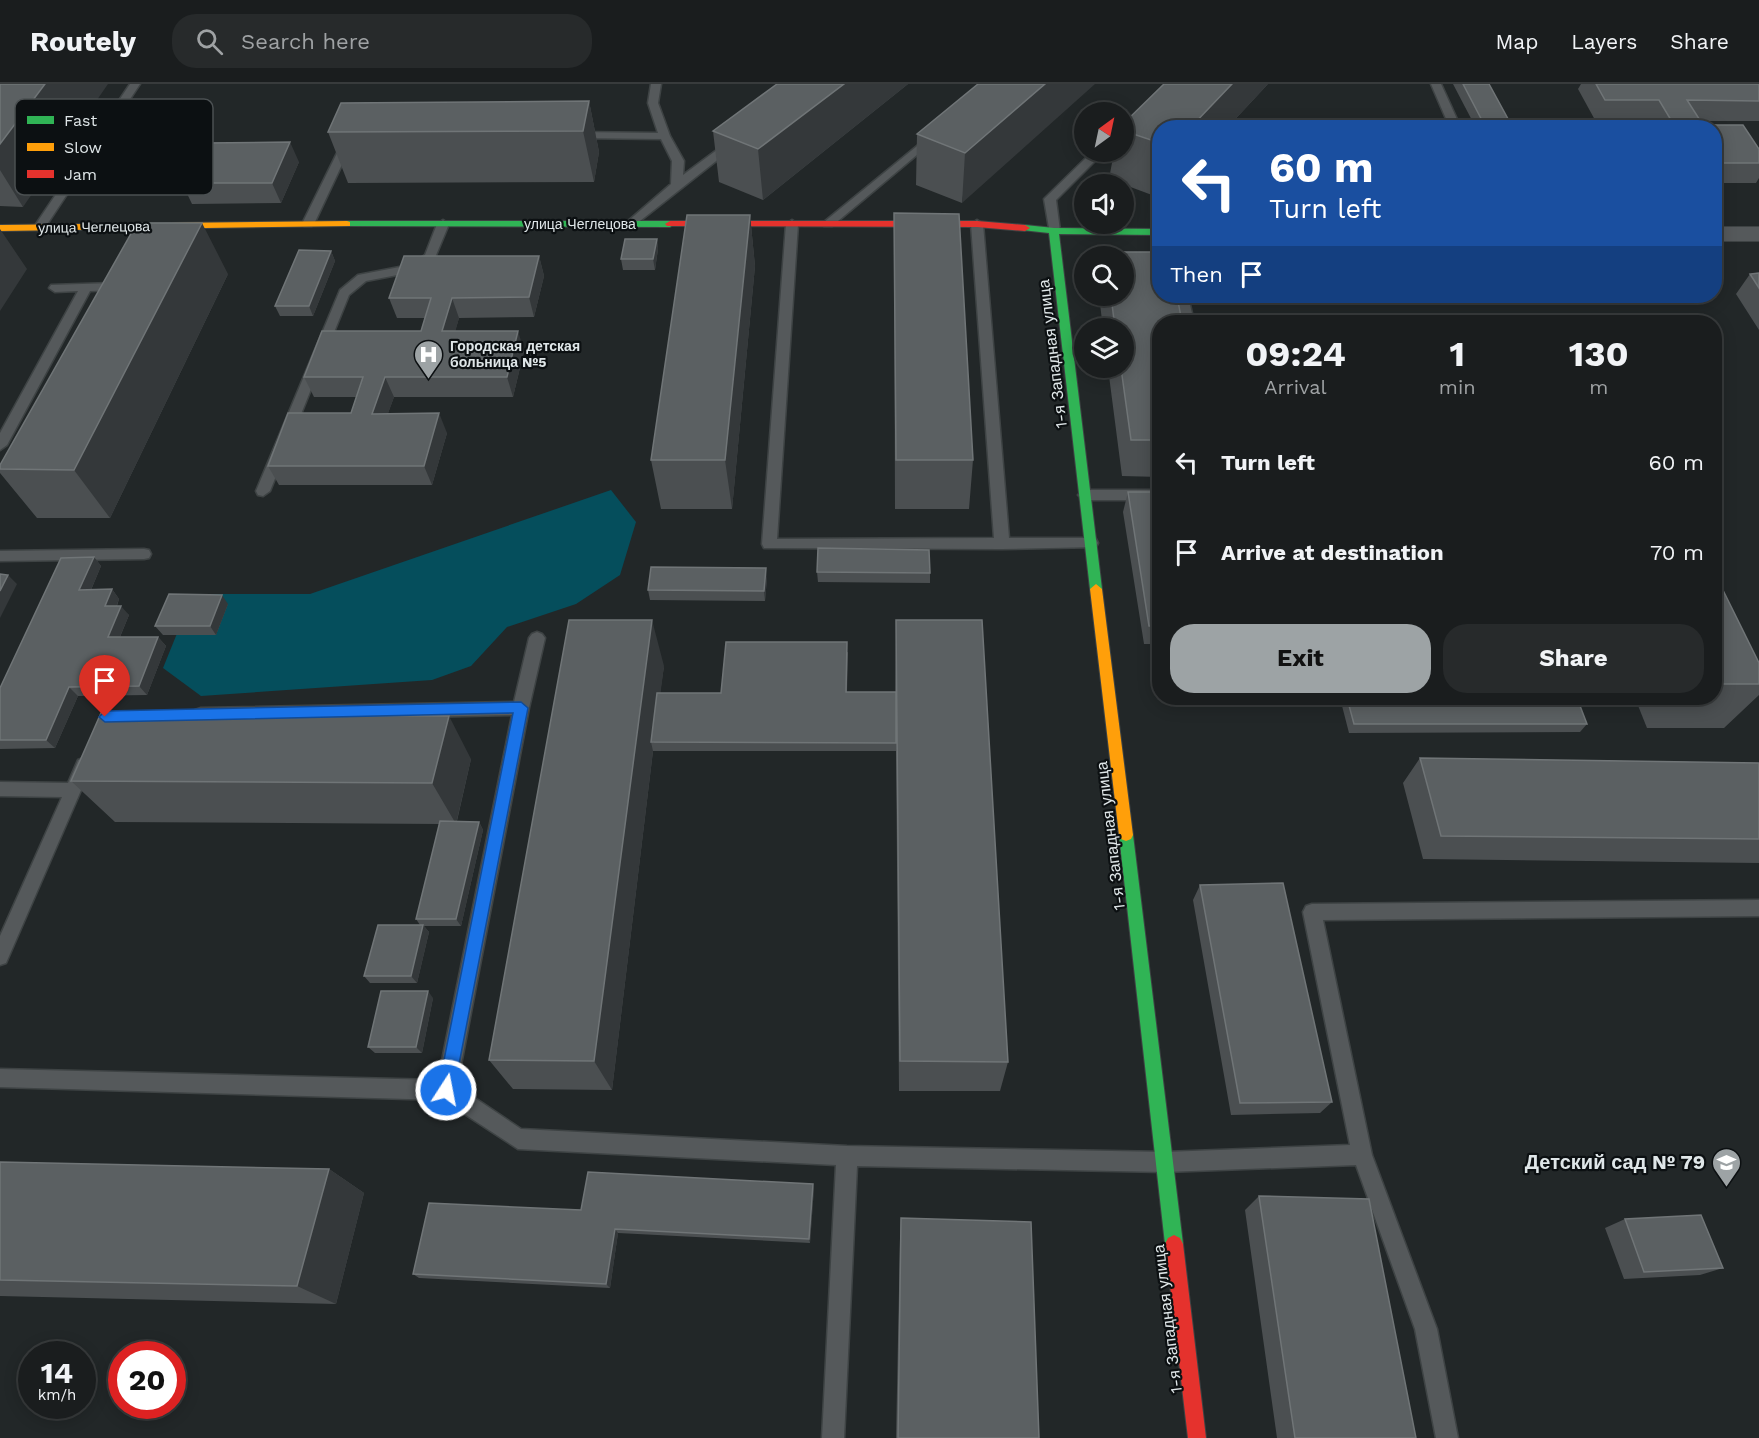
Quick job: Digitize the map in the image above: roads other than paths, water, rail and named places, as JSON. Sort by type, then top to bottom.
[{"type":"street","name":"улица Чеглецова","points":[[0,228],[308,224],[977,224],[1054,231],[1152,232]]},
{"type":"street","name":"1-я Западная улица","points":[[1054,231],[1197,1438]]},
{"type":"street","points":[[1722,234],[1759,234]]},
{"type":"lane","points":[[125,99],[135,84]]},
{"type":"lane","points":[[656,84],[653,103],[665,136],[678,161],[677,186]]},
{"type":"lane","points":[[1436,84],[1452,120]]},
{"type":"lane","points":[[828,224],[942,128]]},
{"type":"lane","points":[[308,224],[351,134],[363,134]]},
{"type":"lane","points":[[560,135],[665,136]]},
{"type":"lane","points":[[631,225],[743,135]]},
{"type":"lane","points":[[1054,231],[1050,200],[1088,162]]},
{"type":"lane","points":[[40,227],[61,195]]},
{"type":"lane","points":[[263,491],[344,293],[362,278],[414,268],[430,257],[443,224]]},
{"type":"lane","points":[[792,224],[769,544],[1091,543]]},
{"type":"lane","points":[[977,224],[1002,544]]},
{"type":"lane","points":[[55,288],[113,287]]},
{"type":"lane","points":[[0,445],[86,288]]},
{"type":"lane","points":[[1086,495],[1152,495]]},
{"type":"lane","points":[[0,556],[144,554]]},
{"type":"lane","points":[[446,1090],[521,708],[537,639]]},
{"type":"lane","points":[[189,715],[521,708]]},
{"type":"lane","points":[[0,957],[92,748]]},
{"type":"lane","points":[[0,789],[73,790]]},
{"type":"lane","points":[[1447,1438],[1426,1329],[1362,1155],[1312,912],[1759,908]]},
{"type":"lane","points":[[0,1078],[446,1090],[518,1139],[847,1156],[1165,1162],[1362,1155]]},
{"type":"lane","points":[[833,1438],[847,1156]]},
{"type":"place","name":"Городская детская больница №5","points":[[429,380]]},
{"type":"place","name":"Детский сад № 79","points":[[1726,1188]]}]
